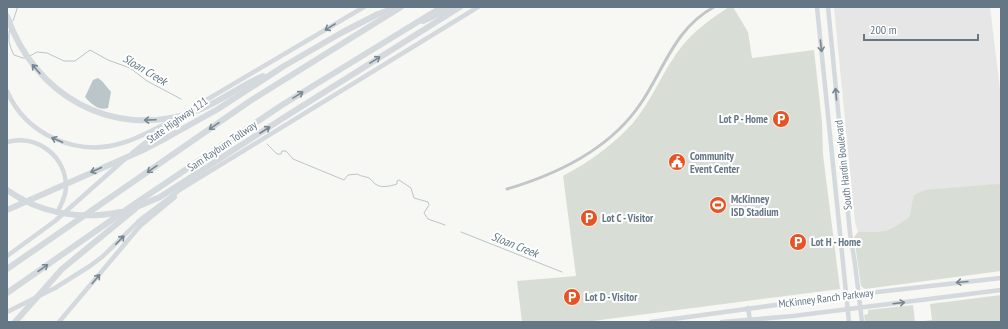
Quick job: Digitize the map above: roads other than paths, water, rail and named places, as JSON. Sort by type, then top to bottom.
[{"type":"highway","points":[[7,210],[141,150],[218,108],[284,66],[341,33],[372,17],[400,7]]},
{"type":"highway","name":"Sam Rayburn Tollway","points":[[7,269],[250,101],[400,7]]},
{"type":"highway","name":"Sam Rayburn Tollway","points":[[7,293],[282,105],[442,7]]},
{"type":"highway","points":[[409,27],[433,18],[454,7]]},
{"type":"highway","points":[[7,190],[40,207],[79,216],[110,214],[142,206],[165,194],[460,7]]},
{"type":"highway","points":[[7,16],[19,44],[36,70],[62,94],[88,108],[131,120],[159,119],[189,114],[214,103],[284,66]]},
{"type":"highway","points":[[15,322],[52,280],[75,257],[161,187]]},
{"type":"main road","name":"State Highway 121","points":[[7,256],[54,221],[144,143],[174,120],[364,7]]},
{"type":"main road","points":[[7,312],[55,288],[90,266],[102,257],[140,220],[181,189],[478,7]]},
{"type":"main road","name":"South Hardin Boulevard","points":[[817,7],[849,322]]},
{"type":"main road","name":"South Hardin Boulevard","points":[[828,7],[845,189],[862,322]]},
{"type":"main road","points":[[7,91],[15,106],[32,125],[57,140],[83,147],[96,148],[121,144],[174,120]]},
{"type":"main road","points":[[7,142],[28,140],[46,148],[59,162],[65,176],[66,187],[65,196],[54,221]]},
{"type":"main road","points":[[59,322],[140,226],[200,178]]},
{"type":"main road","points":[[835,186],[845,189]]},
{"type":"main road","points":[[836,192],[845,189]]},
{"type":"main road","name":"McKinney Ranch Parkway","points":[[651,322],[846,295],[1001,278]]},
{"type":"main road","name":"McKinney Ranch Parkway","points":[[722,322],[847,309],[1001,290]]},
{"type":"main road","points":[[748,308],[750,320]]},
{"type":"street","points":[[507,189],[541,178],[567,165],[595,149],[616,132],[630,118],[642,102],[668,53],[677,41],[691,25],[714,7]]},
{"type":"waterway","name":"Sloan Creek","points":[[13,21],[17,7]]},
{"type":"waterway","name":"Sloan Creek","points":[[10,29],[9,43],[14,55],[25,58]]},
{"type":"waterway","name":"Sloan Creek","points":[[30,56],[37,52],[47,53],[64,61],[75,61],[90,50],[108,60],[130,68],[147,81],[181,99]]},
{"type":"waterway","name":"Sloan Creek","points":[[267,144],[277,154],[281,154],[282,151],[286,151],[293,159],[344,180],[348,175],[357,174],[369,178],[375,184],[384,187],[397,184],[397,181],[399,180],[411,188],[414,198],[428,202],[429,205],[424,213],[428,219],[445,225]]},
{"type":"waterway","name":"Sloan Creek","points":[[461,232],[562,272]]},
{"type":"place","name":"Lot P - Home","points":[[781,119]]},
{"type":"place","name":"Community Event Center","points":[[677,162]]},
{"type":"place","name":"McKinney ISD Stadium","points":[[718,205]]},
{"type":"place","name":"Lot C - Visitor","points":[[589,218]]},
{"type":"place","name":"Lot H - Home","points":[[798,242]]},
{"type":"place","name":"Lot D - Visitor","points":[[572,297]]}]
